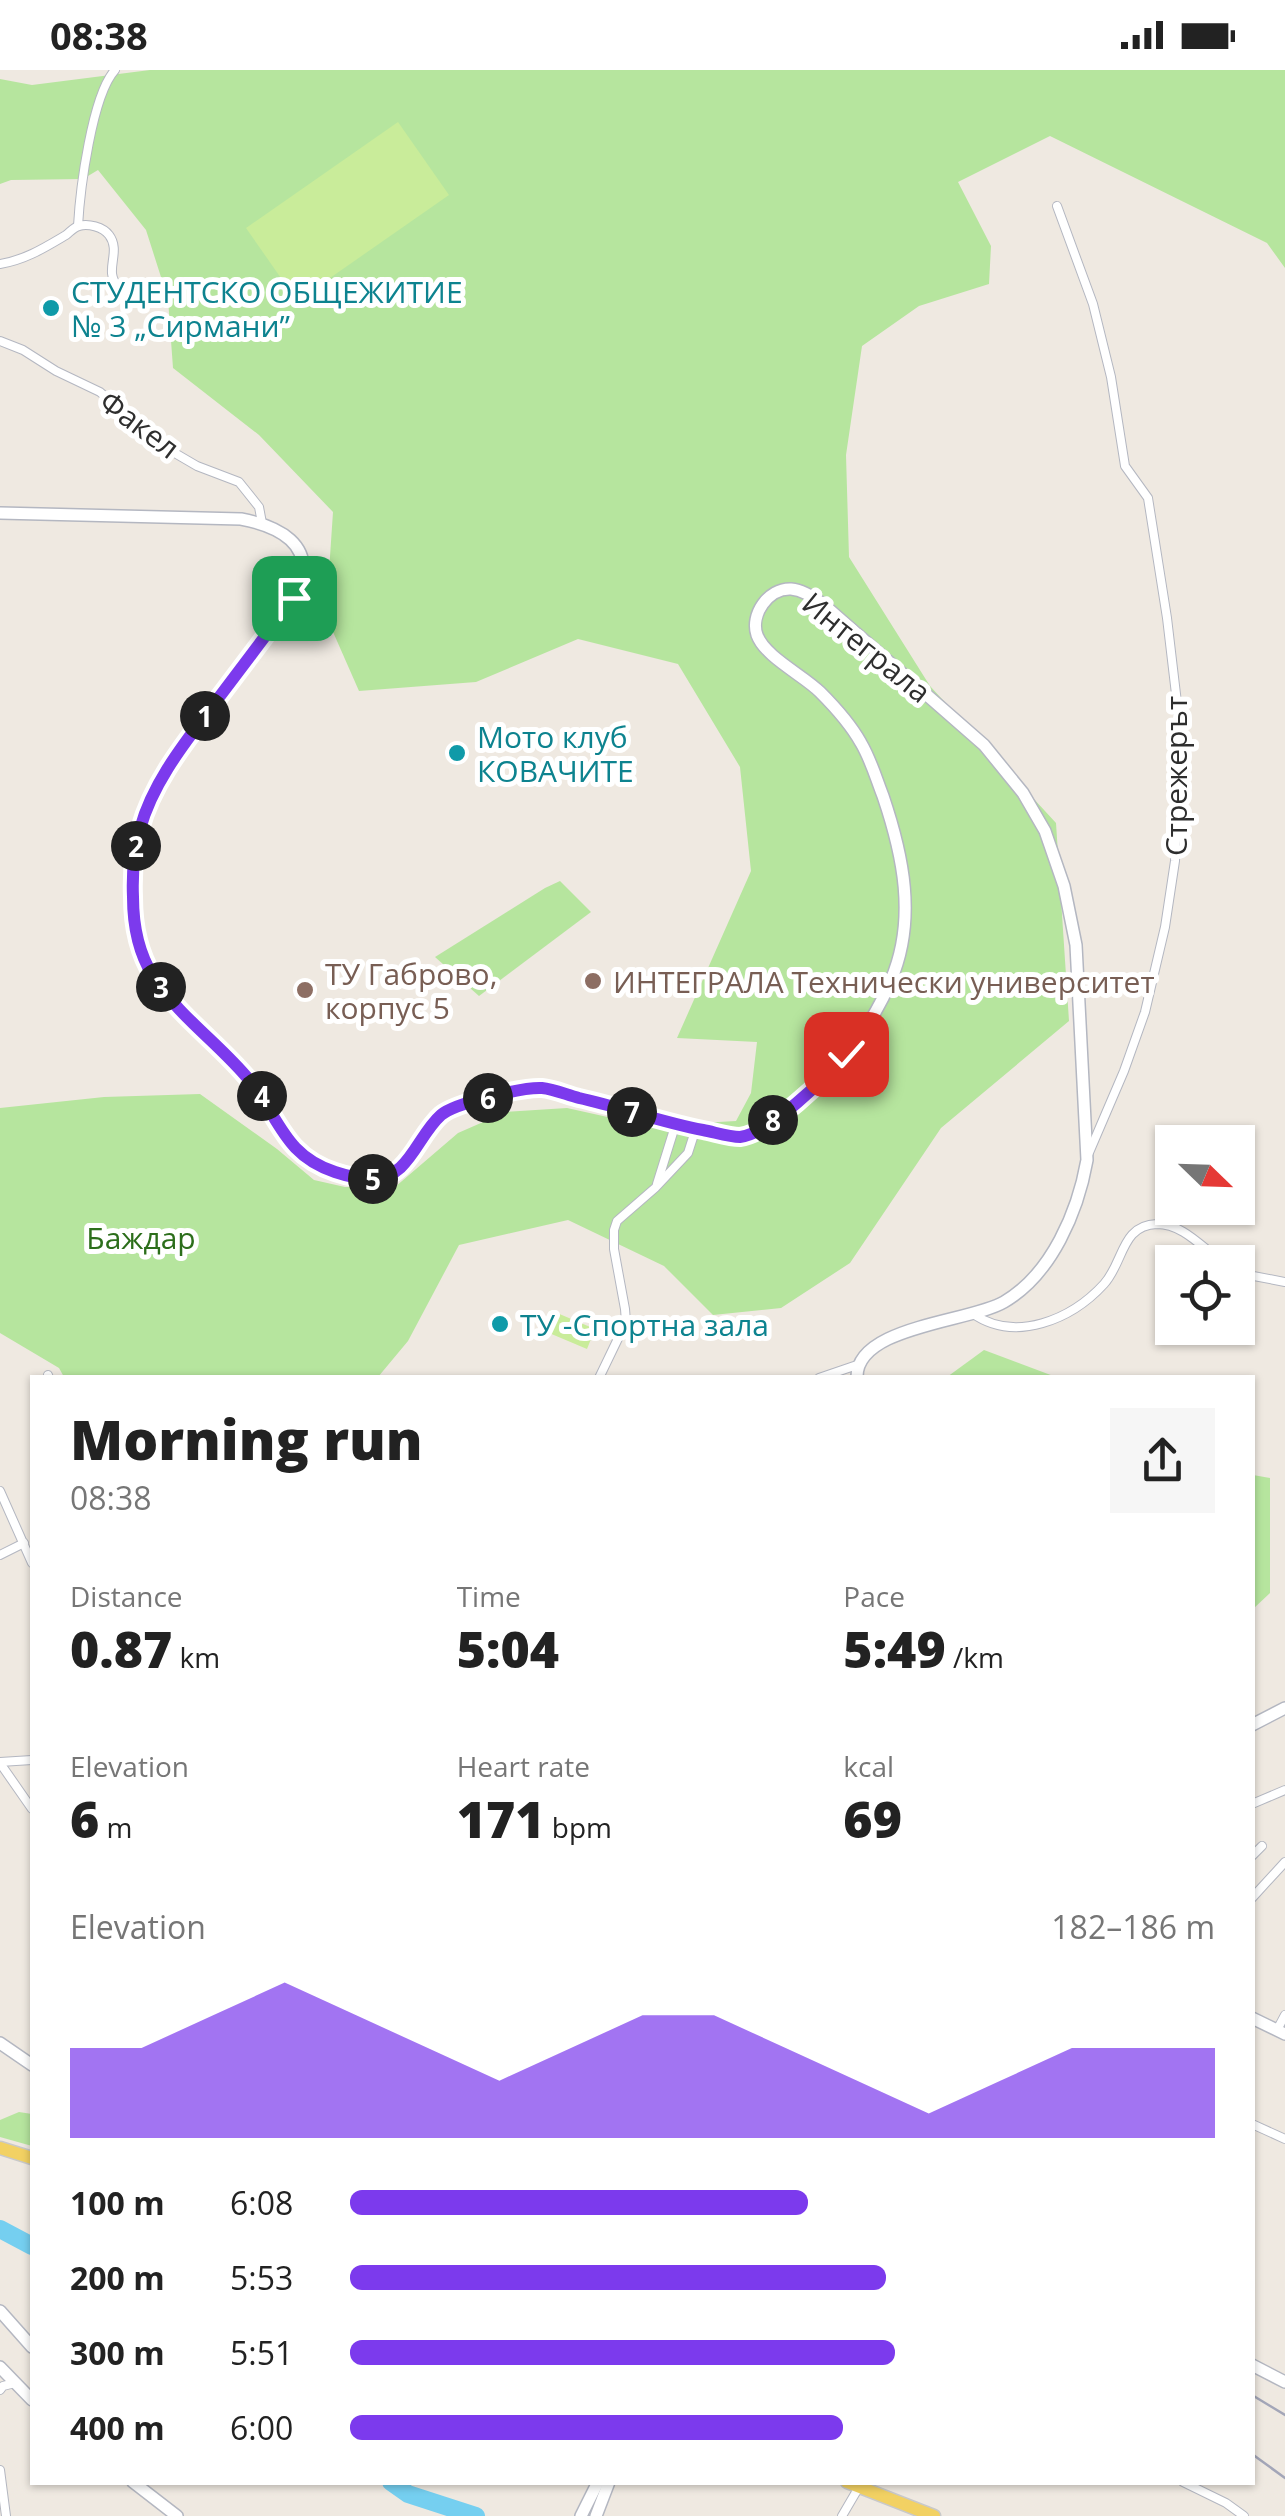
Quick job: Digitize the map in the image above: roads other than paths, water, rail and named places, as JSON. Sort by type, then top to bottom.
[{"type":"main road","points":[[0,2148],[30,2157]]},
{"type":"main road","points":[[858,2485],[934,2516]]},
{"type":"street","points":[[78,226],[95,114],[105,83],[115,70]]},
{"type":"street","name":"Стрежерът","points":[[1058,206],[1092,304],[1112,389],[1124,466],[1148,498],[1178,711],[1180,792],[1171,894],[1145,1012],[1087,1160]]},
{"type":"street","points":[[0,264],[22,260],[78,226],[102,228],[116,249],[111,272],[118,286]]},
{"type":"street","name":"Факел","points":[[0,341],[100,392],[173,452],[239,482],[259,507],[262,523]]},
{"type":"street","points":[[0,513],[241,519],[262,523],[282,533],[297,547],[305,564],[294,598],[170,764],[140,826],[134,867],[138,940],[152,974],[199,1030],[240,1068],[264,1098],[287,1139],[319,1167],[370,1179],[392,1174],[405,1164],[446,1111],[470,1102],[541,1088],[696,1128],[688,1153],[655,1188],[622,1214],[614,1230],[626,1322],[600,1375]]},
{"type":"street","name":"Интеграла","points":[[696,1128],[738,1137],[747,1135],[784,1112],[823,1080],[869,1021],[888,988],[902,950],[905,905],[899,846],[872,766],[853,730],[822,694],[758,637],[757,613],[771,596],[784,590],[802,592],[824,606],[957,720],[1023,793],[1045,831],[1069,904],[1078,963],[1087,1160]]},
{"type":"street","points":[[655,1188],[676,1123]]},
{"type":"street","points":[[834,1374],[857,1371],[868,1351],[890,1338],[1006,1300],[1051,1254],[1072,1214],[1087,1160]]},
{"type":"street","points":[[972,1313],[990,1324],[1006,1326],[1039,1325],[1057,1319],[1102,1286],[1131,1234],[1142,1226],[1170,1225],[1201,1245]]},
{"type":"street","points":[[1255,1276],[1285,1282]]},
{"type":"street","points":[[0,1492],[30,1558]]},
{"type":"street","points":[[0,1555],[24,1543]]},
{"type":"street","points":[[1255,1723],[1285,1708]]},
{"type":"street","points":[[30,1760],[0,1763],[30,1807]]},
{"type":"street","points":[[1255,1803],[1285,1790]]},
{"type":"street","points":[[1255,1853],[1262,1846]]},
{"type":"street","points":[[1255,1895],[1285,1862]]},
{"type":"street","points":[[1255,2019],[1281,2032],[1285,2015]]},
{"type":"street","points":[[0,2043],[30,2064]]},
{"type":"street","points":[[1255,2125],[1285,2139]]},
{"type":"street","points":[[0,2311],[30,2345]]},
{"type":"street","points":[[0,2367],[30,2398]]},
{"type":"street","points":[[1255,2367],[1285,2382]]},
{"type":"street","points":[[0,2390],[14,2383]]},
{"type":"street","points":[[0,2470],[6,2516]]},
{"type":"street","points":[[137,2485],[178,2516]]},
{"type":"street","points":[[590,2512],[602,2485]]},
{"type":"street","points":[[842,2516],[856,2485]]},
{"type":"street","points":[[1189,2485],[1244,2516]]},
{"type":"waterway","points":[[0,2229],[30,2245]]},
{"type":"waterway","points":[[395,2485],[408,2494],[476,2516]]},
{"type":"railway","points":[[1255,2397],[1285,2415]]},
{"type":"railway","points":[[1255,2456],[1285,2478]]},
{"type":"place","name":"СТУДЕНТСКО ОБЩЕЖИТИЕ № 3 „Сирмани”","points":[[51,308]]},
{"type":"place","name":"Мото клуб КОВАЧИТЕ","points":[[457,753]]},
{"type":"place","name":"ИНТЕГРАЛА Технически университет","points":[[593,981]]},
{"type":"place","name":"ТУ Габрово, корпус 5","points":[[305,990]]},
{"type":"place","name":"ТУ -Спортна зала","points":[[500,1324]]},
{"type":"park label","name":"Баждар","points":[[141,1237]]}]
